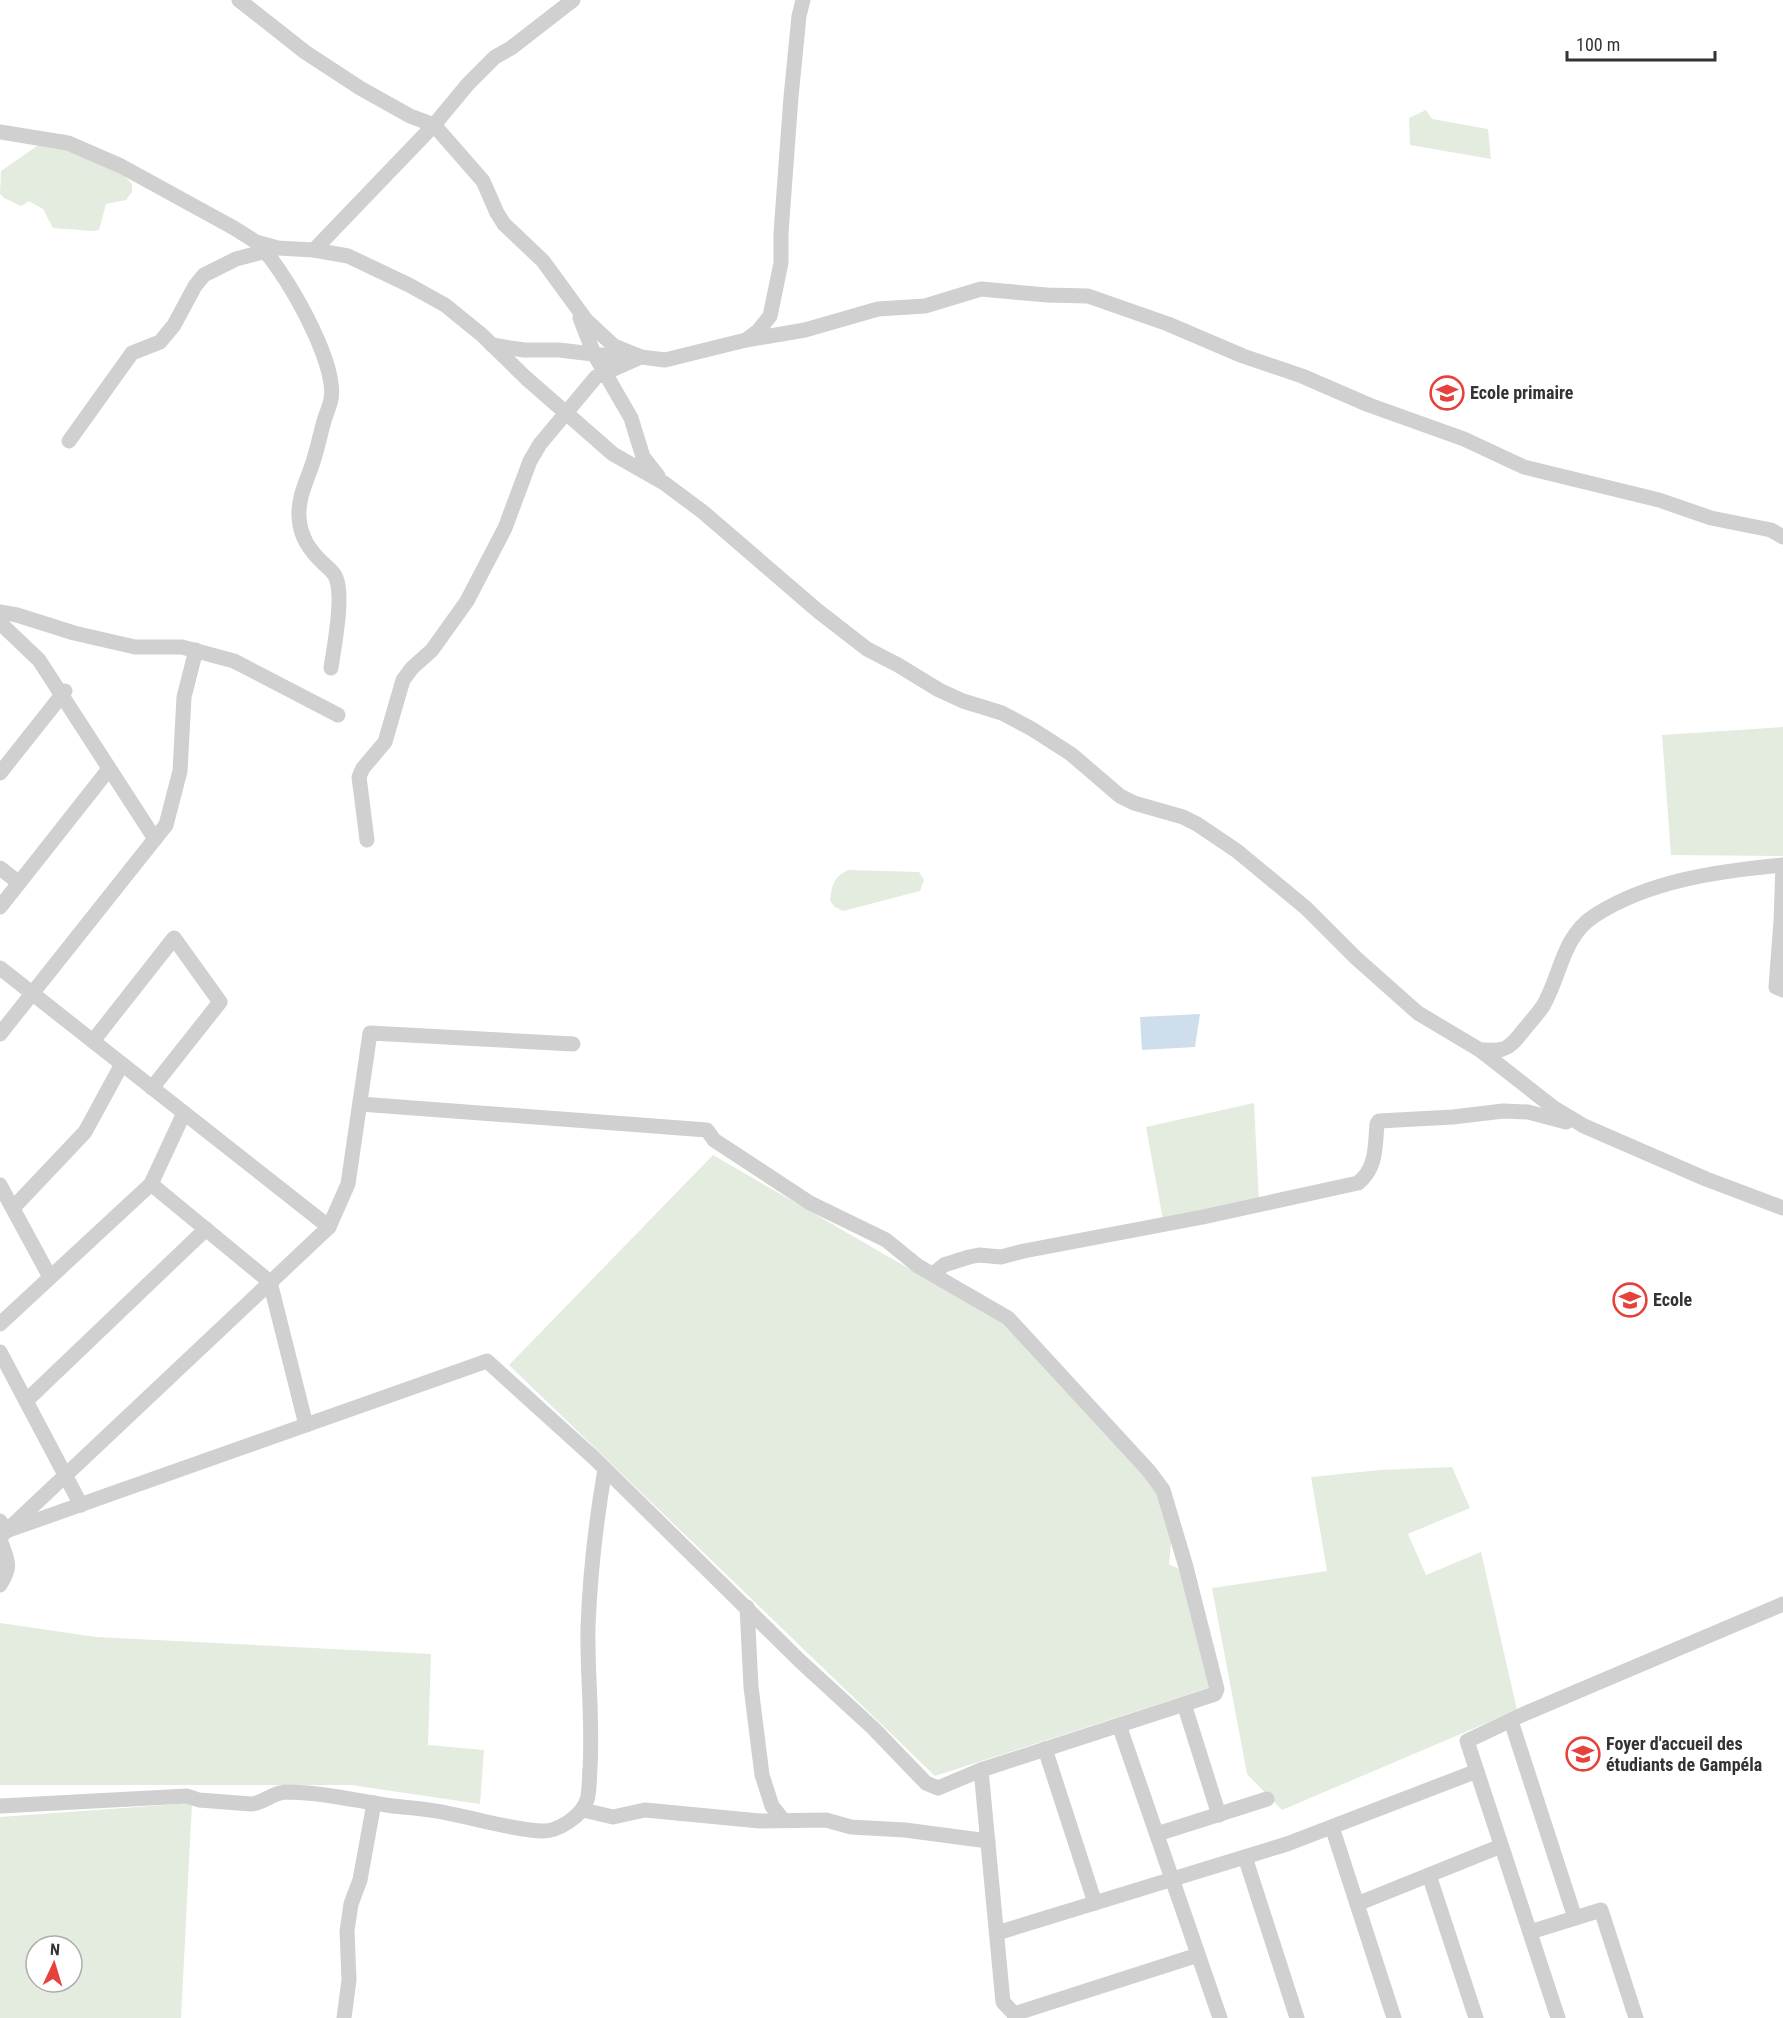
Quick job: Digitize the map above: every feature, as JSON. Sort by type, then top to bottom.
[{"type":"street","points":[[240,0],[305,52],[351,82],[410,116],[434,125],[483,181],[504,224],[543,261],[586,320],[614,346],[641,357]]},
{"type":"street","points":[[314,250],[434,125],[468,84],[495,57],[511,48],[573,0]]},
{"type":"street","points":[[746,340],[758,332],[770,316],[781,264],[781,233],[791,97],[799,16],[803,0]]},
{"type":"street","points":[[0,132],[68,143],[180,197],[267,247],[324,354],[331,376],[331,401],[313,464],[302,488],[299,520],[305,542],[313,554],[336,576],[338,628],[331,668]]},
{"type":"street","points":[[69,441],[132,353],[160,342],[174,325],[195,285],[204,275],[267,247],[314,250],[348,256],[430,296],[454,312],[613,454],[664,483],[703,512],[818,611],[867,649],[939,690],[963,701],[1002,713],[1032,729],[1071,754],[1120,796],[1134,803],[1183,817],[1237,851],[1306,908],[1356,958],[1418,1013],[1480,1050],[1554,1108],[1584,1126],[1725,1187],[1783,1208]]},
{"type":"street","points":[[491,345],[524,350],[559,350],[664,360],[746,340],[805,330],[878,309],[925,306],[981,289],[1088,296],[1168,324],[1243,356],[1302,376],[1369,405],[1464,439],[1524,467],[1659,500],[1711,518],[1771,530],[1783,537]]},
{"type":"street","points":[[575,304],[603,373],[631,418],[643,457],[664,483]]},
{"type":"street","points":[[367,840],[359,777],[363,768],[385,742],[403,680],[412,668],[432,650],[467,601],[505,528],[530,461],[540,444],[596,377],[641,357]]},
{"type":"street","points":[[0,612],[135,647],[182,646],[234,660],[338,715]]},
{"type":"street","points":[[0,623],[39,660],[63,693],[154,839]]},
{"type":"street","points":[[0,1034],[166,825],[180,771],[184,697],[196,650]]},
{"type":"street","points":[[0,773],[63,693]]},
{"type":"street","points":[[0,907],[109,769]]},
{"type":"street","points":[[1480,1050],[1502,1049],[1513,1043],[1542,1006],[1567,945],[1580,927],[1594,916],[1629,898],[1669,883],[1752,868],[1783,865],[1776,987],[1783,990]]},
{"type":"street","points":[[0,868],[19,883]]},
{"type":"street","points":[[93,1041],[174,938],[220,1002],[153,1088]]},
{"type":"street","points":[[0,968],[328,1227]]},
{"type":"street","points":[[1,1532],[65,1475],[328,1227],[348,1184],[370,1033],[573,1044]]},
{"type":"street","points":[[13,1208],[85,1132],[122,1064]]},
{"type":"street","points":[[1,1532],[487,1362],[605,1469],[926,1783],[938,1788],[981,1770],[1215,1694],[1217,1689],[1186,1567],[1163,1490],[1149,1471],[1008,1318],[918,1266],[886,1240],[810,1203],[714,1140],[707,1130],[360,1104]]},
{"type":"street","points":[[933,1274],[944,1265],[969,1257],[979,1255],[1001,1257],[1203,1217],[1358,1183],[1369,1172],[1373,1162],[1379,1121],[1453,1117],[1503,1111],[1528,1112],[1584,1126]]},
{"type":"street","points":[[0,1324],[152,1184],[184,1113]]},
{"type":"street","points":[[152,1184],[270,1282],[306,1425]]},
{"type":"street","points":[[0,1185],[50,1277]]},
{"type":"street","points":[[26,1401],[206,1229]]},
{"type":"street","points":[[0,1352],[81,1505]]},
{"type":"street","points":[[0,1806],[187,1796],[199,1800],[251,1804],[274,1793],[284,1792],[325,1794],[375,1803],[432,1809],[513,1827],[544,1831],[574,1818],[583,1810],[588,1797],[592,1741],[588,1628],[596,1536],[605,1469]]},
{"type":"street","points":[[0,1585],[9,1570],[1,1532]]},
{"type":"street","points":[[1558,2018],[1467,1742],[1783,1604]]},
{"type":"street","points":[[747,1607],[751,1687],[762,1774],[771,1806],[783,1820]]},
{"type":"street","points":[[1184,1704],[1219,1815]]},
{"type":"street","points":[[1511,1721],[1575,1918]]},
{"type":"street","points":[[1119,1725],[1220,2018]]},
{"type":"street","points":[[1046,1749],[1095,1903]]},
{"type":"street","points":[[981,1770],[1003,2001],[1016,2016],[1198,1955]]},
{"type":"street","points":[[997,1933],[1287,1844],[1477,1771]]},
{"type":"street","points":[[1157,1834],[1267,1799]]},
{"type":"street","points":[[344,2018],[349,1980],[347,1931],[351,1904],[360,1880],[375,1803]]},
{"type":"street","points":[[583,1810],[613,1817],[645,1810],[760,1821],[826,1820],[851,1827],[905,1830],[988,1840]]},
{"type":"street","points":[[1332,1827],[1391,2018]]},
{"type":"street","points":[[1357,1904],[1502,1846]]},
{"type":"street","points":[[1245,1857],[1297,2018]]},
{"type":"street","points":[[1429,1875],[1476,2018]]},
{"type":"street","points":[[1530,1932],[1601,1910],[1636,2018]]},
{"type":"shaded area","points":[[1426,110],[1432,119],[1488,129],[1491,159],[1410,145],[1409,118]]},
{"type":"shaded area","points":[[40,144],[61,145],[120,171],[132,184],[132,192],[126,200],[106,204],[99,230],[53,228],[43,209],[29,201],[21,206],[0,194],[1,171]]},
{"type":"shaded area","points":[[1783,727],[1783,856],[1671,855],[1662,735]]},
{"type":"shaded area","points":[[848,870],[919,872],[924,880],[920,891],[843,911],[830,901],[834,882]]},
{"type":"shaded area","points":[[1254,1103],[1259,1202],[1163,1220],[1146,1127]]},
{"type":"shaded area","points":[[713,1155],[1003,1323],[1162,1495],[1172,1535],[1169,1564],[1181,1570],[1211,1687],[935,1776],[509,1365]]},
{"type":"shaded area","points":[[1452,1467],[1470,1508],[1408,1534],[1426,1575],[1481,1552],[1517,1710],[1282,1810],[1247,1774],[1212,1588],[1327,1571],[1311,1477],[1380,1470]]},
{"type":"shaded area","points":[[0,1623],[96,1637],[431,1654],[428,1745],[484,1750],[480,1804],[351,1785],[0,1785]]},
{"type":"shaded area","points":[[192,1803],[181,2018],[0,2018],[0,1817]]},
{"type":"water","points":[[1200,1014],[1195,1047],[1142,1050],[1140,1017]]},
{"type":"place","name":"Ecole primaire","points":[[1447,393]]},
{"type":"place","name":"Ecole","points":[[1630,1300]]},
{"type":"place","name":"Foyer d'accueil des étudiants de Gampéla","points":[[1583,1754]]}]
